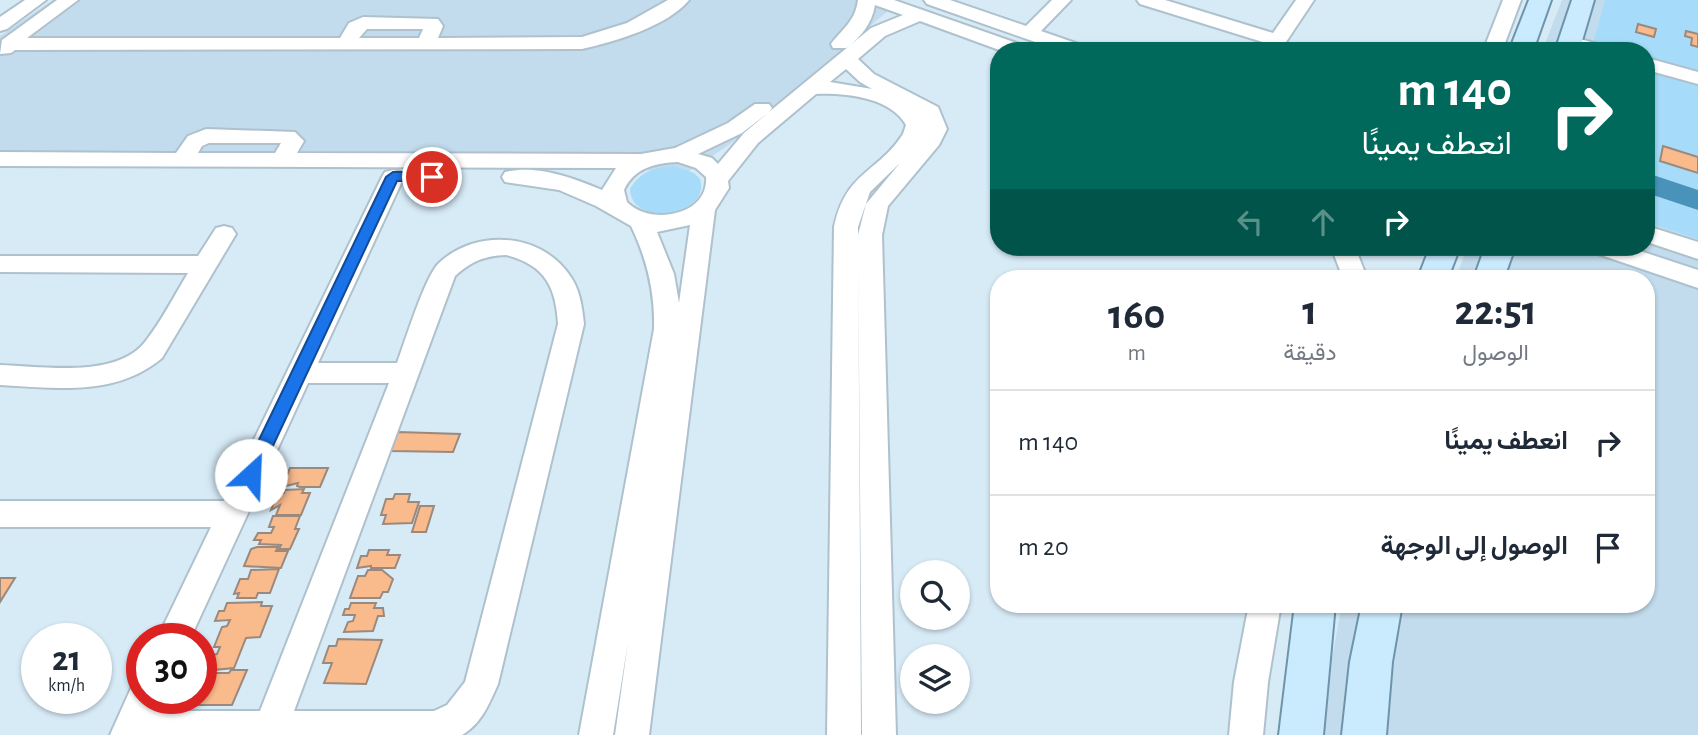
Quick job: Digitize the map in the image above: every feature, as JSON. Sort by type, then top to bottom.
[{"type":"main road","points":[[1524,42],[1540,0]]},
{"type":"main road","points":[[1569,42],[1583,0]]},
{"type":"main road","points":[[1301,735],[1314,613]]},
{"type":"main road","points":[[1364,735],[1371,662],[1380,613]]},
{"type":"street","points":[[0,25],[37,0]]},
{"type":"street","points":[[5,48],[69,0]]},
{"type":"street","points":[[5,48],[192,50],[346,44],[379,49],[425,44],[555,44],[595,41],[634,28],[680,0]]},
{"type":"street","points":[[0,175],[87,164],[182,160],[282,160],[456,169],[555,180],[580,188],[629,214],[674,223],[704,211],[717,195],[719,178],[751,138],[811,88],[844,51],[866,14],[867,0]]},
{"type":"street","points":[[877,0],[974,14],[1054,42]]},
{"type":"street","points":[[1029,33],[1062,0]]},
{"type":"street","points":[[1276,42],[1305,0]]},
{"type":"street","points":[[1496,42],[1513,0]]},
{"type":"street","points":[[1158,2],[1263,42]]},
{"type":"street","points":[[0,159],[393,177],[552,154],[641,161],[679,155],[718,138],[844,51],[926,7]]},
{"type":"street","points":[[926,7],[957,28],[996,42]]},
{"type":"street","points":[[957,28],[974,14]]},
{"type":"street","points":[[346,44],[356,27],[363,23],[431,23],[434,26],[425,44]]},
{"type":"street","points":[[820,35],[844,51],[867,78],[931,111],[937,129],[932,140],[877,204],[870,235],[879,735]]},
{"type":"street","points":[[1655,66],[1698,78]]},
{"type":"street","points":[[811,88],[846,87],[875,97],[906,109],[914,117],[916,125],[907,142],[856,196],[846,227],[844,735]]},
{"type":"street","points":[[87,164],[125,136]]},
{"type":"street","points":[[679,155],[701,160],[715,171],[719,178]]},
{"type":"street","points":[[596,735],[667,329],[663,273],[629,214],[613,199],[616,181],[631,166],[641,161]]},
{"type":"street","points":[[181,623],[393,177]]},
{"type":"street","points":[[632,735],[704,211]]},
{"type":"street","points":[[0,375],[98,376],[128,370],[153,351],[224,234]]},
{"type":"street","points":[[1655,237],[1698,251]]},
{"type":"street","points":[[134,721],[270,729],[433,729],[454,722],[471,706],[481,684],[571,324],[571,302],[565,284],[543,260],[521,250],[495,247],[459,258],[441,279],[270,729]]},
{"type":"street","points":[[1630,256],[1698,279]]},
{"type":"street","points":[[0,264],[205,265]]},
{"type":"street","points":[[299,373],[406,373]]},
{"type":"street","points":[[0,514],[232,514]]},
{"type":"street","points":[[1246,735],[1251,682],[1263,613]]},
{"type":"street","points":[[602,700],[638,700]]},
{"type":"shaded area","points":[[53,0],[901,0],[729,145],[674,181],[654,171],[621,167],[0,165],[0,36]]},
{"type":"shaded area","points":[[1562,0],[1698,0],[1698,735],[1324,735],[1332,658],[1340,613],[1655,613],[1655,270],[1459,270],[1464,256],[1655,256],[1655,42],[1546,42]]},
{"type":"shaded area","points":[[1605,0],[1698,0],[1698,239],[1655,225],[1655,42],[1593,42]]},
{"type":"shaded area","points":[[674,166],[694,173],[700,179],[700,192],[694,202],[670,213],[643,210],[634,202],[630,189],[634,183],[655,169]]},
{"type":"shaded area","points":[[1655,176],[1698,190],[1698,210],[1655,196]]},
{"type":"building","points":[[1638,24],[1656,29],[1654,37],[1636,32]]},
{"type":"building","points":[[1686,31],[1698,34],[1698,47],[1691,45],[1692,38],[1685,36]]},
{"type":"building","points":[[1663,146],[1698,157],[1698,173],[1660,161]]},
{"type":"building","points":[[398,432],[460,434],[453,452],[391,451]]},
{"type":"building","points":[[290,468],[328,468],[320,487],[300,487],[297,486],[298,483],[282,487]]},
{"type":"building","points":[[304,489],[302,493],[310,493],[301,515],[276,515],[280,505],[271,510],[278,493]]},
{"type":"building","points":[[395,494],[410,494],[408,502],[419,502],[412,523],[383,524],[386,515],[381,515],[386,499],[393,499]]},
{"type":"building","points":[[420,506],[434,506],[426,532],[412,532]]},
{"type":"building","points":[[273,516],[300,516],[295,529],[299,529],[290,549],[279,549],[281,545],[259,544],[261,540],[254,540],[258,533],[271,533],[274,527],[269,527]]},
{"type":"building","points":[[278,547],[276,551],[288,551],[281,568],[244,566],[251,549]]},
{"type":"building","points":[[369,550],[389,550],[387,555],[400,555],[395,568],[357,568],[361,556],[367,556]]},
{"type":"building","points":[[279,569],[270,593],[258,593],[256,598],[237,598],[239,593],[234,594],[240,579],[248,579],[251,570]]},
{"type":"building","points":[[368,570],[382,570],[393,579],[388,592],[383,592],[380,598],[350,598],[358,576],[365,576]]},
{"type":"building","points":[[0,578],[15,578],[0,602]]},
{"type":"building","points":[[262,602],[261,606],[272,606],[260,637],[246,638],[234,668],[217,670],[220,647],[217,647],[217,640],[222,627],[227,626],[230,620],[215,621],[219,611],[224,611],[227,603]]},
{"type":"building","points":[[351,603],[376,603],[374,608],[383,608],[384,616],[378,616],[373,631],[344,632],[355,615],[343,615]]},
{"type":"building","points":[[338,639],[382,640],[366,684],[324,683],[332,663],[323,663],[329,646],[336,646]]},
{"type":"building","points":[[231,670],[247,670],[232,705],[217,705],[217,673],[229,673]]},
{"type":"route","points":[[251,475],[393,177],[432,177]]}]
